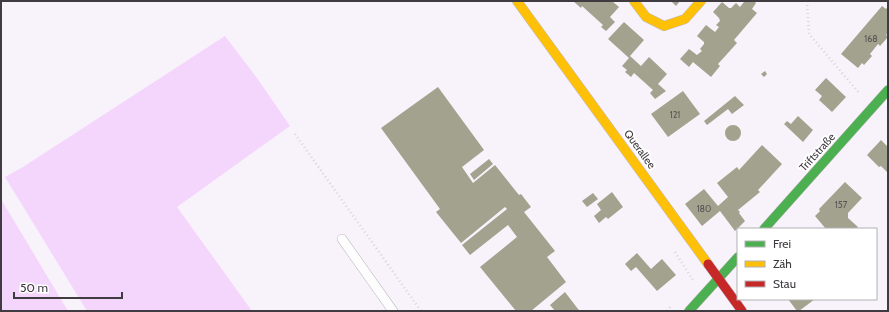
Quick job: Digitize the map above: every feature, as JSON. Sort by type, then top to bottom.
[{"type":"street","name":"Querallee","points":[[516,1],[742,311]]},
{"type":"street","points":[[634,1],[646,17],[664,26],[685,19],[701,1]]},
{"type":"street","name":"Triftstraße","points":[[765,228],[888,90]]},
{"type":"street","points":[[688,311],[737,258]]},
{"type":"lane","points":[[342,240],[393,311]]},
{"type":"path","points":[[807,1],[809,34],[864,99]]},
{"type":"path","points":[[295,134],[421,311]]},
{"type":"shaded area","points":[[225,36],[257,78],[290,126],[177,207],[252,311],[87,311],[5,177],[23,167]]},
{"type":"shaded area","points":[[1,199],[68,311],[1,311]]},
{"type":"building","points":[[573,1],[612,1],[619,7],[610,17],[615,22],[606,31],[601,27],[603,25],[582,6],[581,8]]},
{"type":"building","points":[[671,1],[680,1],[676,6]]},
{"type":"building","points":[[743,1],[754,1],[756,3],[752,9],[757,13],[734,40],[737,43],[718,64],[720,66],[711,77],[693,62],[689,67],[680,59],[689,49],[697,55],[702,51],[700,49],[704,42],[697,36],[706,25],[715,32],[719,27],[716,25],[720,21],[719,18],[713,12],[722,2],[731,8],[736,3],[740,7],[744,2]]},
{"type":"building","points":[[882,6],[886,9],[888,6],[888,33],[886,35],[888,37],[880,46],[878,44],[870,54],[872,56],[864,65],[862,63],[858,68],[841,54]]},
{"type":"building","points":[[624,22],[644,40],[630,56],[641,66],[649,57],[667,74],[658,84],[666,91],[655,99],[650,93],[653,90],[634,73],[631,77],[625,72],[627,70],[622,66],[629,58],[608,39]]},
{"type":"building","points":[[765,71],[767,74],[764,77],[761,74]]},
{"type":"building","points":[[826,78],[846,97],[832,112],[819,100],[822,96],[815,90]]},
{"type":"building","points":[[438,87],[484,150],[462,167],[473,183],[495,165],[519,195],[521,194],[531,207],[524,212],[555,251],[547,257],[566,282],[531,311],[516,311],[480,267],[517,237],[508,225],[470,255],[462,245],[507,209],[505,207],[461,243],[436,212],[440,209],[381,128]]},
{"type":"building","points":[[683,91],[700,114],[668,137],[651,114]]},
{"type":"building","points":[[735,96],[744,105],[732,114],[728,109],[707,125],[704,121]]},
{"type":"building","points":[[798,116],[813,130],[803,142],[784,124],[787,121],[791,124]]},
{"type":"building","points":[[730,125],[736,125],[741,130],[739,139],[736,141],[730,141],[725,136],[725,130]]},
{"type":"building","points":[[881,140],[888,147],[888,173],[881,166],[879,167],[867,155]]},
{"type":"building","points":[[762,145],[782,164],[758,190],[760,192],[738,210],[745,221],[735,231],[720,211],[702,226],[685,204],[704,189],[718,206],[728,197],[717,183],[737,167],[739,170]]},
{"type":"building","points":[[489,159],[493,164],[474,180],[470,174]]},
{"type":"building","points":[[845,182],[862,198],[848,213],[848,218],[858,227],[857,228],[825,228],[815,216],[820,211],[819,209]]},
{"type":"building","points":[[612,192],[623,207],[608,219],[606,217],[599,223],[594,216],[601,210],[597,204]]},
{"type":"building","points":[[593,193],[598,199],[587,207],[582,201]]},
{"type":"building","points":[[637,253],[651,269],[662,259],[676,275],[657,291],[636,267],[631,271],[625,264]]},
{"type":"building","points":[[565,292],[580,311],[555,311],[550,305]]},
{"type":"building","points":[[789,300],[814,300],[799,311],[797,311]]},
{"type":"traffic: fast","points":[[765,228],[888,90]]},
{"type":"traffic: fast","points":[[689,311],[737,258]]},
{"type":"traffic: slow","points":[[517,1],[708,264]]},
{"type":"traffic: slow","points":[[634,1],[646,17],[664,26],[685,19],[701,1]]},
{"type":"traffic: jam","points":[[708,264],[742,311]]}]
